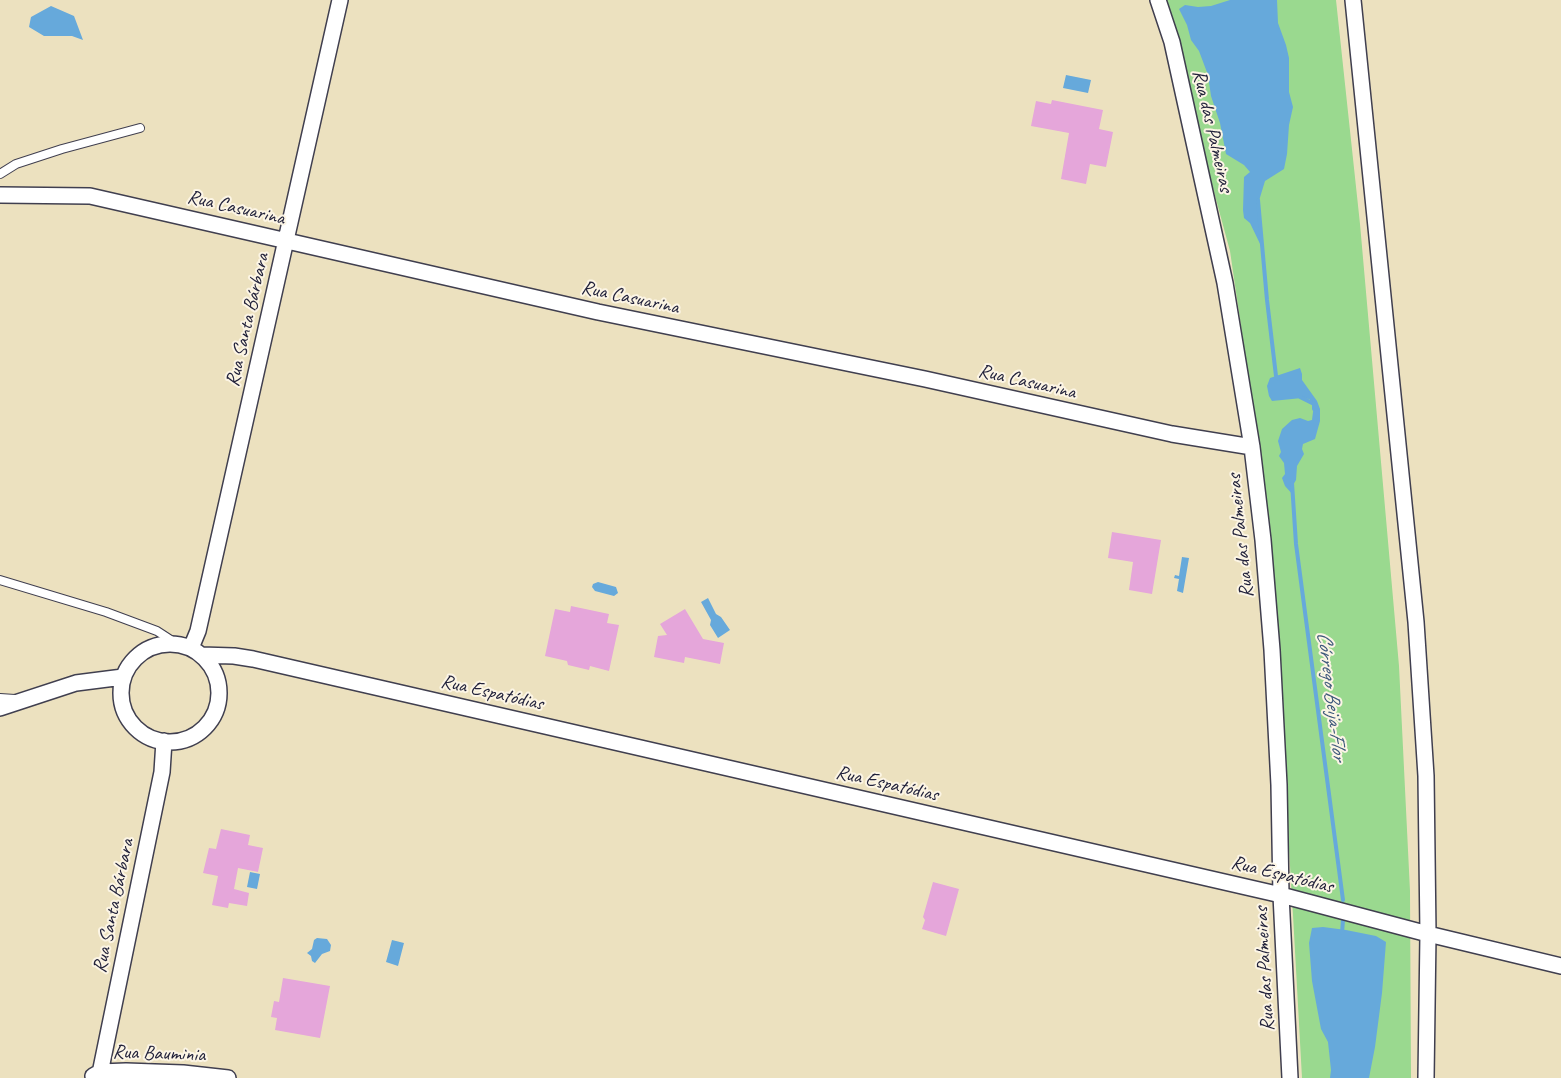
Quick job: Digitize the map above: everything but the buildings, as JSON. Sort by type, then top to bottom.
[{"type":"street","name":"Rua Santa Bárbara","points":[[190,649],[198,630],[340,0]]},
{"type":"street","name":"Rua das Palmeiras","points":[[1158,0],[1172,42],[1226,283],[1252,447],[1263,540],[1272,650],[1290,1078]]},
{"type":"street","points":[[1353,0],[1416,622],[1426,776],[1428,934],[1426,1078]]},
{"type":"street","name":"Rua Casuarina","points":[[0,195],[90,196],[598,312],[925,379],[1172,434],[1252,447]]},
{"type":"street","points":[[162,645],[190,649],[212,666],[218,681],[219,697],[216,712],[207,725],[194,735],[180,740],[164,741],[149,736],[136,727],[127,715],[122,701],[123,677],[135,659],[147,650],[162,645]]},
{"type":"street","name":"Rua Espatódias","points":[[190,649],[263,661],[1282,895],[1428,934],[1561,966]]},
{"type":"street","points":[[0,708],[76,683],[123,677]]},
{"type":"street","name":"Rua Santa Bárbara","points":[[96,1076],[162,772],[164,741]]},
{"type":"street","name":"Rua Bauminia","points":[[96,1076],[126,1071],[183,1073],[228,1078]]},
{"type":"lane","points":[[0,174],[25,161],[140,128]]},
{"type":"lane","points":[[0,580],[106,612],[157,631],[190,649]]},
{"type":"lane","points":[[0,698],[22,700]]},
{"type":"green space","points":[[1162,0],[1336,0],[1360,224],[1399,666],[1410,891],[1411,1078],[1302,1078],[1269,518],[1230,251]]},
{"type":"water","points":[[1230,0],[1277,0],[1278,23],[1289,58],[1289,92],[1293,107],[1289,125],[1287,154],[1284,169],[1265,181],[1258,204],[1262,248],[1250,223],[1244,218],[1244,177],[1250,172],[1244,165],[1226,154],[1220,123],[1211,96],[1208,75],[1179,9],[1185,5],[1211,6]]},
{"type":"water","points":[[51,6],[74,16],[83,40],[72,36],[44,36],[29,27],[31,17]]},
{"type":"water","points":[[1066,75],[1091,80],[1088,93],[1063,88]]},
{"type":"water","points":[[1300,368],[1302,380],[1317,401],[1320,409],[1320,421],[1315,439],[1303,444],[1304,454],[1297,466],[1296,480],[1292,487],[1294,496],[1285,486],[1282,478],[1285,474],[1284,463],[1279,456],[1281,452],[1278,441],[1282,429],[1292,420],[1300,418],[1308,421],[1312,420],[1314,404],[1309,399],[1302,398],[1272,401],[1267,386],[1270,378]]},
{"type":"water","points":[[1182,557],[1189,558],[1183,593],[1177,591],[1179,579],[1174,578],[1175,575],[1179,576]]},
{"type":"water","points":[[598,582],[616,587],[618,593],[614,596],[595,591],[592,587],[593,584]]},
{"type":"water","points":[[708,598],[716,614],[721,617],[730,630],[718,638],[710,625],[711,620],[701,602]]},
{"type":"water","points":[[250,872],[260,874],[257,889],[247,887]]},
{"type":"water","points":[[1323,927],[1376,936],[1386,942],[1382,993],[1369,1078],[1330,1078],[1328,1042],[1321,1029],[1312,981],[1309,943],[1312,928]]},
{"type":"water","points":[[317,938],[327,939],[331,945],[330,951],[322,954],[315,963],[307,953],[312,949],[314,940]]},
{"type":"water","points":[[392,940],[404,943],[398,966],[386,962]]},
{"type":"waterway","name":"Córrego Beija-Flor","points":[[1258,200],[1267,300],[1276,376],[1278,379]]},
{"type":"waterway","points":[[1300,397],[1314,404],[1314,409]]},
{"type":"waterway","name":"Córrego Beija-Flor","points":[[1292,483],[1296,544],[1343,900]]},
{"type":"waterway","name":"Córrego Beija-Flor","points":[[1342,933],[1343,920]]}]
